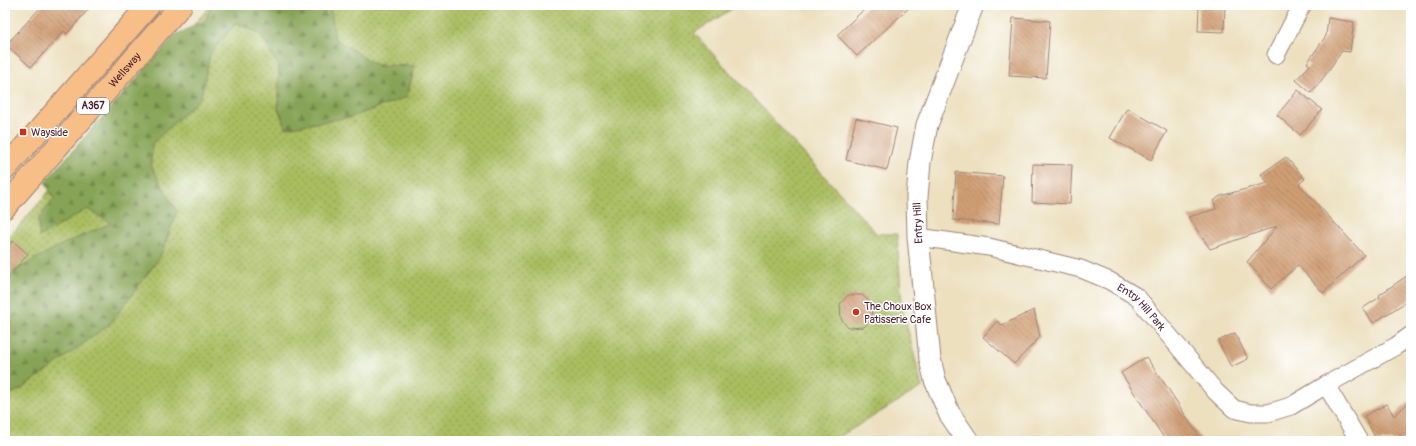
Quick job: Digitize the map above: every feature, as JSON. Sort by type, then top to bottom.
[{"type":"main road","name":"A367","points":[[5,168],[149,5]]},
{"type":"main road","name":"Wellsway","points":[[5,207],[181,5]]},
{"type":"street","name":"Entry Hill","points":[[968,441],[949,413],[935,380],[930,359],[918,237],[917,197],[920,162],[927,125],[973,5]]},
{"type":"street","points":[[1276,55],[1302,5]]},
{"type":"street","name":"Entry Hill Park","points":[[918,237],[989,246],[1080,269],[1110,280],[1137,297],[1216,392],[1234,409],[1251,413],[1268,413],[1291,406],[1326,384],[1396,346],[1411,335]]},
{"type":"street","points":[[1326,384],[1359,441]]},
{"type":"green space","points":[[211,5],[738,5],[694,33],[877,234],[897,234],[902,306],[922,387],[832,441],[5,441],[5,242]]},
{"type":"green space","points":[[212,5],[330,5],[335,39],[376,65],[415,66],[407,97],[351,117],[286,128],[278,109],[279,67],[259,33],[236,23],[210,54],[201,97],[152,144],[151,166],[177,212],[160,257],[110,324],[23,388],[5,397],[5,276],[61,245],[111,223],[87,209],[39,237],[39,218],[54,199],[45,182],[175,35],[205,21]]},
{"type":"building","points":[[43,5],[92,5],[67,34],[64,31],[31,67],[6,45]]},
{"type":"building","points":[[869,5],[912,5],[857,56],[837,35]]},
{"type":"building","points":[[1199,5],[1225,5],[1224,32],[1198,31]]},
{"type":"building","points":[[1013,18],[1050,21],[1046,78],[1009,76]]},
{"type":"building","points":[[1328,18],[1354,22],[1350,52],[1342,51],[1311,93],[1296,80],[1310,65],[1307,63],[1326,36]]},
{"type":"building","points":[[1298,90],[1322,110],[1300,135],[1277,115]]},
{"type":"building","points":[[1127,108],[1167,131],[1151,160],[1110,138]]},
{"type":"building","points":[[856,118],[897,128],[887,170],[846,160]]},
{"type":"building","points":[[1286,157],[1305,179],[1299,184],[1364,255],[1323,293],[1298,265],[1271,289],[1247,262],[1277,226],[1210,249],[1188,217],[1216,209],[1214,201],[1220,196],[1268,183],[1261,174]]},
{"type":"building","points":[[1033,164],[1072,165],[1070,204],[1032,202]]},
{"type":"building","points":[[956,172],[1003,176],[999,224],[953,220]]},
{"type":"building","points":[[13,241],[28,254],[5,281],[5,250]]},
{"type":"building","points":[[1411,273],[1411,299],[1373,323],[1363,308]]},
{"type":"building","name":"The Choux Box Patisserie Cafe","points":[[848,295],[862,295],[871,303],[872,319],[864,327],[848,328],[841,319],[840,304]]},
{"type":"building","points":[[1034,310],[1040,337],[1014,364],[983,337],[997,321],[1002,325]]},
{"type":"building","points":[[1235,333],[1248,359],[1231,367],[1218,341]]},
{"type":"building","points":[[1146,357],[1202,441],[1166,441],[1121,373]]},
{"type":"building","points":[[1411,400],[1411,441],[1377,441],[1364,416],[1387,404],[1394,416]]},
{"type":"place","name":"Wayside","points":[[23,132]]},
{"type":"place","name":"The Choux Box Patisserie Cafe","points":[[856,312]]}]
